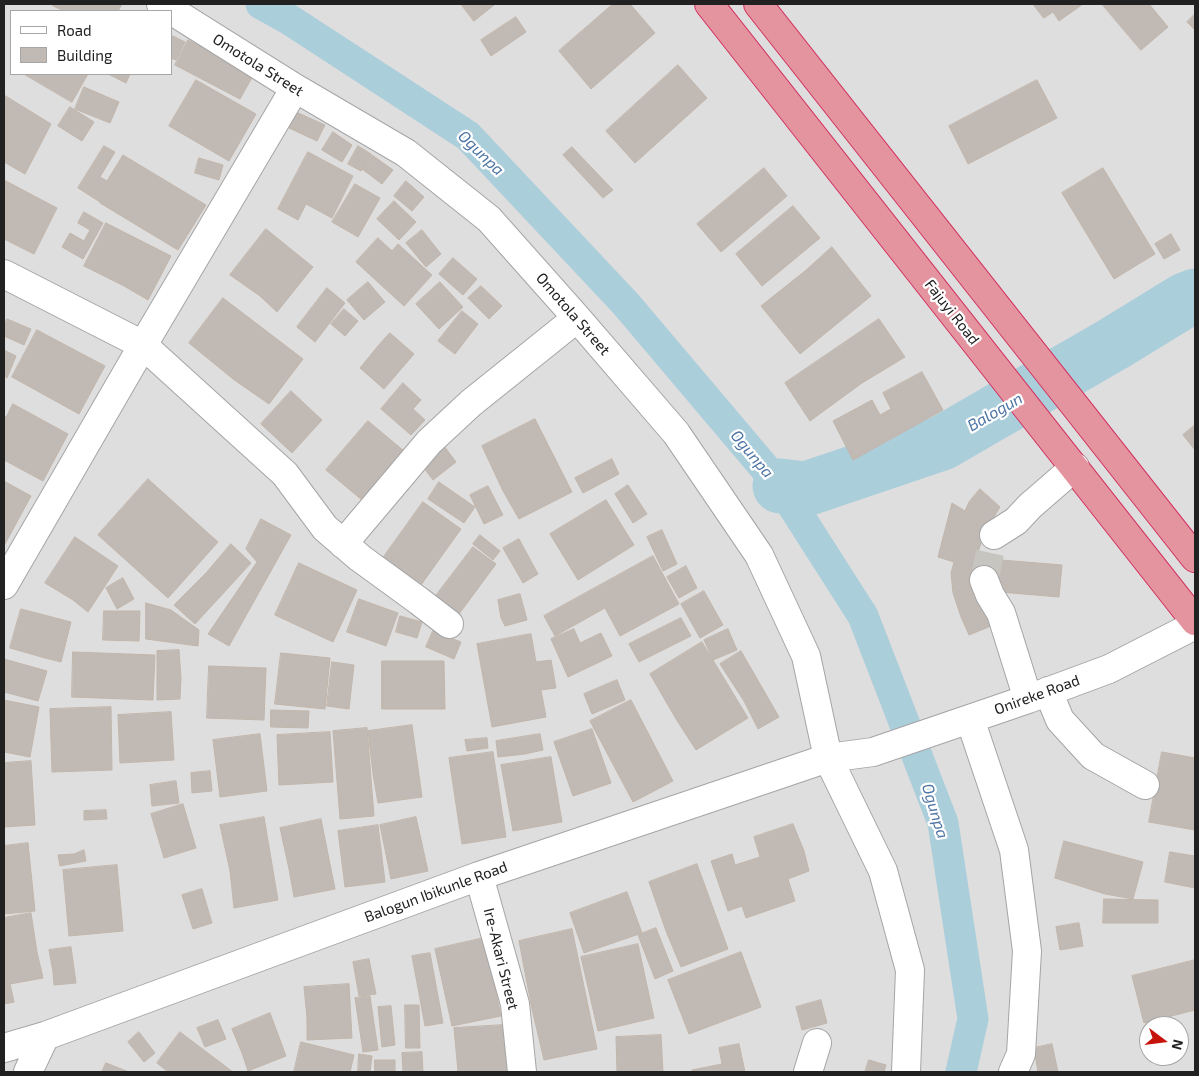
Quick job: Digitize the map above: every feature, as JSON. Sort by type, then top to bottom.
[{"type":"highway","name":"Fajuyi Road","points":[[709,4],[1195,621]]},
{"type":"highway","points":[[758,4],[1195,558]]},
{"type":"street","name":"Omotola Street","points":[[172,11],[295,88],[406,153],[489,219],[578,318],[676,433],[759,555],[806,656],[828,758],[884,871],[910,970],[906,1072]]},
{"type":"street","points":[[4,585],[295,88]]},
{"type":"street","points":[[4,274],[143,345],[285,474],[325,528],[360,558],[449,624]]},
{"type":"street","points":[[343,544],[429,442],[471,403],[578,318]]},
{"type":"street","points":[[994,535],[1016,521],[1030,506],[1075,468]]},
{"type":"street","points":[[984,580],[1038,695],[1093,756],[1146,785]]},
{"type":"street","name":"Onireke Road","points":[[873,752],[1109,669],[1195,625]]},
{"type":"street","points":[[970,719],[1014,850],[1027,951],[1021,1054],[1013,1072]]},
{"type":"street","name":"Balogun Ibikunle Road","points":[[4,1048],[45,1036],[479,876],[828,758],[873,752]]},
{"type":"street","name":"Ire-Akari Street","points":[[479,876],[515,1004],[522,1072]]},
{"type":"street","points":[[28,1072],[45,1036]]},
{"type":"street","points":[[808,1072],[817,1043]]},
{"type":"shaded area","points":[[4,4],[1195,4],[1195,1072],[4,1072]]},
{"type":"building","points":[[54,4],[122,4],[119,10],[62,10],[53,6]]},
{"type":"building","points":[[461,4],[493,4],[494,5],[474,21]]},
{"type":"building","points":[[613,4],[630,4],[655,33],[591,89],[559,51]]},
{"type":"building","points":[[1033,4],[1083,4],[1059,21],[1053,12],[1044,18]]},
{"type":"building","points":[[1102,4],[1149,4],[1168,27],[1141,50]]},
{"type":"building","points":[[1195,14],[1195,30],[1187,22]]},
{"type":"building","points":[[516,17],[526,32],[491,56],[481,40]]},
{"type":"building","points":[[173,36],[185,42],[176,60],[172,58]]},
{"type":"building","points":[[188,40],[254,74],[240,99],[175,65]]},
{"type":"building","points":[[678,65],[707,98],[635,163],[606,131]]},
{"type":"building","points":[[26,75],[87,75],[72,102]]},
{"type":"building","points":[[110,75],[130,75],[126,83]]},
{"type":"building","points":[[196,80],[256,114],[229,161],[169,126]]},
{"type":"building","points":[[1037,80],[1057,118],[968,164],[949,126]]},
{"type":"building","points":[[84,87],[119,102],[110,123],[75,109]]},
{"type":"building","points":[[4,95],[51,124],[25,174],[4,162]]},
{"type":"building","points":[[70,107],[94,122],[82,141],[58,126]]},
{"type":"building","points":[[294,111],[325,125],[317,141],[287,127]]},
{"type":"building","points":[[333,132],[352,145],[342,162],[322,150]]},
{"type":"building","points":[[104,146],[115,152],[100,177],[107,181],[123,155],[206,205],[178,250],[78,188]]},
{"type":"building","points":[[358,146],[371,154],[361,171],[348,164]]},
{"type":"building","points":[[572,147],[613,190],[603,198],[563,155]]},
{"type":"building","points":[[308,152],[353,176],[332,218],[306,204],[298,220],[278,209]]},
{"type":"building","points":[[372,155],[393,170],[382,184],[362,169]]},
{"type":"building","points":[[199,158],[223,165],[219,180],[195,173]]},
{"type":"building","points":[[764,168],[787,196],[721,252],[697,224]]},
{"type":"building","points":[[1103,168],[1155,254],[1114,279],[1062,193]]},
{"type":"building","points":[[4,180],[57,208],[34,254],[4,239]]},
{"type":"building","points":[[406,181],[424,197],[412,211],[394,196]]},
{"type":"building","points":[[355,184],[380,198],[358,237],[332,222]]},
{"type":"building","points":[[394,201],[416,222],[399,240],[377,219]]},
{"type":"building","points":[[793,206],[820,238],[762,286],[736,254]]},
{"type":"building","points":[[84,212],[103,223],[83,259],[62,247],[70,233],[84,241],[90,230],[78,223]]},
{"type":"building","points":[[106,223],[171,256],[148,300],[84,266]]},
{"type":"building","points":[[266,229],[313,267],[277,312],[260,296],[230,275]]},
{"type":"building","points":[[422,230],[441,254],[426,267],[406,243]]},
{"type":"building","points":[[1171,234],[1180,250],[1164,259],[1155,244]]},
{"type":"building","points":[[378,238],[392,251],[398,244],[432,275],[404,306],[356,262]]},
{"type":"building","points":[[832,247],[871,296],[800,354],[761,306]]},
{"type":"building","points":[[453,258],[477,279],[463,295],[439,274]]},
{"type":"building","points":[[368,282],[385,302],[364,320],[347,300]]},
{"type":"building","points":[[440,282],[463,307],[439,329],[416,304]]},
{"type":"building","points":[[481,286],[502,306],[489,319],[468,298]]},
{"type":"building","points":[[327,288],[345,303],[315,342],[297,327]]},
{"type":"building","points":[[223,298],[303,359],[269,404],[233,379],[189,343]]},
{"type":"building","points":[[344,309],[358,321],[345,336],[331,324]]},
{"type":"building","points":[[462,311],[478,324],[455,354],[438,341]]},
{"type":"building","points":[[7,319],[31,329],[24,345],[4,336],[4,327]]},
{"type":"building","points":[[879,319],[905,357],[862,383],[810,421],[785,383]]},
{"type":"building","points":[[37,330],[105,366],[79,414],[12,377]]},
{"type":"building","points":[[390,333],[414,354],[384,389],[360,368]]},
{"type":"building","points":[[4,350],[16,356],[7,378],[4,376]]},
{"type":"building","points":[[922,372],[943,410],[853,460],[833,421],[872,400],[880,415],[891,409],[883,393]]},
{"type":"building","points":[[403,383],[421,400],[413,409],[425,420],[411,435],[381,409]]},
{"type":"building","points":[[291,391],[322,420],[292,453],[261,424]]},
{"type":"building","points":[[13,404],[68,434],[43,481],[4,460],[4,416],[6,417]]},
{"type":"building","points":[[535,419],[572,492],[519,519],[503,491],[482,446]]},
{"type":"building","points":[[368,421],[410,456],[368,505],[326,470]]},
{"type":"building","points":[[1195,425],[1195,450],[1183,435]]},
{"type":"building","points":[[441,442],[456,462],[433,480],[418,460]]},
{"type":"building","points":[[612,459],[619,474],[583,493],[575,478]]},
{"type":"building","points":[[148,479],[218,542],[168,598],[98,535]]},
{"type":"building","points":[[4,481],[31,496],[5,544],[4,543]]},
{"type":"building","points":[[439,482],[475,507],[464,523],[428,499]]},
{"type":"building","points":[[628,485],[647,514],[633,523],[615,494]]},
{"type":"building","points":[[488,486],[503,515],[484,524],[470,495]]},
{"type":"building","points":[[980,489],[1000,507],[985,532],[978,552],[976,568],[976,584],[980,603],[991,626],[969,635],[953,593],[951,573],[954,562],[938,557],[952,503],[965,511],[969,502]]},
{"type":"building","points":[[606,500],[634,545],[578,580],[550,534]]},
{"type":"building","points":[[423,502],[461,529],[421,585],[383,558]]},
{"type":"building","points":[[261,519],[291,535],[229,646],[208,634],[257,562],[246,549]]},
{"type":"building","points":[[662,530],[677,564],[663,571],[647,537]]},
{"type":"building","points":[[480,535],[500,551],[493,560],[473,544]]},
{"type":"building","points":[[75,537],[118,566],[88,612],[73,600],[45,583]]},
{"type":"building","points":[[519,539],[538,574],[523,583],[503,548]]},
{"type":"building","points":[[231,544],[251,563],[195,624],[174,605],[206,573]]},
{"type":"building","points":[[473,547],[496,564],[459,614],[435,597]]},
{"type":"building","points":[[653,556],[679,604],[620,636],[605,608],[555,636],[544,616]]},
{"type":"building","points":[[1001,560],[1062,565],[1059,597],[999,592]]},
{"type":"building","points":[[299,563],[357,590],[333,642],[275,615]]},
{"type":"building","points":[[686,566],[697,588],[679,598],[667,577]]},
{"type":"building","points":[[123,578],[134,599],[117,609],[106,588]]},
{"type":"building","points":[[704,591],[723,625],[700,638],[681,604]]},
{"type":"building","points":[[520,594],[527,620],[505,626],[501,618],[498,600]]},
{"type":"building","points":[[359,599],[398,613],[386,646],[347,632]]},
{"type":"building","points":[[146,603],[171,610],[199,630],[198,646],[146,639]]},
{"type":"building","points":[[21,609],[71,622],[61,662],[10,648]]},
{"type":"building","points":[[104,611],[140,611],[139,641],[103,640]]},
{"type":"building","points":[[400,616],[422,622],[417,638],[396,632]]},
{"type":"building","points":[[681,618],[691,636],[639,662],[629,644]]},
{"type":"building","points":[[574,629],[580,643],[601,633],[612,656],[568,677],[551,639]]},
{"type":"building","points":[[728,629],[737,650],[713,660],[704,640]]},
{"type":"building","points":[[433,631],[461,642],[454,659],[426,647]]},
{"type":"building","points":[[531,634],[536,662],[551,660],[556,688],[541,690],[546,717],[492,727],[477,644]]},
{"type":"building","points":[[702,642],[748,718],[696,750],[650,674]]},
{"type":"building","points":[[179,650],[180,699],[157,700],[157,651]]},
{"type":"building","points":[[741,651],[779,717],[758,729],[744,701],[720,664]]},
{"type":"building","points":[[73,652],[155,655],[153,700],[72,697]]},
{"type":"building","points":[[281,653],[330,658],[325,709],[275,704]]},
{"type":"building","points":[[4,659],[47,671],[38,701],[4,692]]},
{"type":"building","points":[[382,661],[444,661],[445,709],[382,709]]},
{"type":"building","points":[[332,662],[354,665],[349,709],[327,706]]},
{"type":"building","points":[[209,666],[266,668],[264,720],[207,718]]},
{"type":"building","points":[[617,680],[625,700],[592,714],[584,694]]},
{"type":"building","points":[[4,700],[39,707],[30,757],[4,752]]},
{"type":"building","points":[[631,700],[673,781],[633,802],[590,721]]},
{"type":"building","points":[[111,707],[112,770],[52,772],[50,709]]},
{"type":"building","points":[[271,710],[309,711],[308,728],[271,727]]},
{"type":"building","points":[[171,712],[174,760],[120,763],[118,715]]},
{"type":"building","points":[[412,725],[422,797],[378,803],[368,731]]},
{"type":"building","points":[[367,728],[374,816],[340,819],[333,731]]},
{"type":"building","points":[[592,729],[611,783],[573,796],[554,742]]},
{"type":"building","points":[[330,732],[333,782],[279,785],[277,735]]},
{"type":"building","points":[[260,734],[267,791],[220,797],[213,740]]},
{"type":"building","points":[[540,734],[543,750],[498,757],[496,741]]},
{"type":"building","points":[[487,738],[488,748],[467,751],[465,740]]},
{"type":"building","points":[[493,752],[506,837],[462,844],[449,758]]},
{"type":"building","points":[[1162,752],[1195,758],[1195,830],[1149,822]]},
{"type":"building","points":[[551,757],[562,822],[513,831],[501,765]]},
{"type":"building","points":[[31,761],[35,825],[4,827],[4,763]]},
{"type":"building","points":[[210,771],[212,791],[192,793],[191,773]]},
{"type":"building","points":[[176,781],[179,803],[152,806],[150,785]]},
{"type":"building","points":[[183,804],[196,848],[164,858],[151,814]]},
{"type":"building","points":[[106,810],[107,819],[84,820],[84,811]]},
{"type":"building","points":[[264,817],[278,900],[234,908],[230,871],[220,825]]},
{"type":"building","points":[[416,817],[428,871],[391,879],[380,825]]},
{"type":"building","points":[[321,819],[335,889],[294,897],[280,828]]},
{"type":"building","points":[[793,824],[804,851],[809,871],[788,879],[795,901],[746,918],[742,906],[728,911],[711,861],[732,854],[735,865],[760,857],[754,837]]},
{"type":"building","points":[[378,825],[385,882],[345,887],[338,831]]},
{"type":"building","points":[[1064,841],[1143,862],[1133,899],[1105,894],[1055,878]]},
{"type":"building","points":[[28,843],[35,911],[4,914],[4,846]]},
{"type":"building","points":[[84,850],[86,861],[60,866],[58,855],[74,854]]},
{"type":"building","points":[[1170,852],[1195,856],[1195,888],[1165,882]]},
{"type":"building","points":[[697,864],[728,949],[681,967],[649,882]]},
{"type":"building","points":[[117,865],[123,931],[69,936],[63,870]]},
{"type":"building","points":[[202,889],[212,923],[193,929],[182,895]]},
{"type":"building","points":[[627,892],[642,933],[584,953],[570,913]]},
{"type":"building","points":[[1104,899],[1158,900],[1158,923],[1103,923]]},
{"type":"building","points":[[31,913],[43,978],[10,984],[14,1002],[4,1004],[4,918]]},
{"type":"building","points":[[1079,923],[1083,946],[1060,950],[1056,927]]},
{"type":"building","points":[[656,928],[673,971],[655,979],[638,935]]},
{"type":"building","points":[[572,929],[597,1049],[544,1060],[519,941]]},
{"type":"building","points":[[484,938],[501,1016],[452,1026],[435,949]]},
{"type":"building","points":[[638,944],[654,1018],[598,1031],[581,957]]},
{"type":"building","points":[[71,947],[76,983],[54,985],[49,950]]},
{"type":"building","points":[[741,952],[761,1007],[689,1034],[668,980]]},
{"type":"building","points":[[430,953],[443,1023],[425,1026],[412,956]]},
{"type":"building","points":[[369,959],[376,994],[359,996],[353,962]]},
{"type":"building","points":[[1195,960],[1195,1010],[1171,1016],[1142,1016],[1132,976]]},
{"type":"building","points":[[349,984],[352,1038],[307,1040],[304,987]]},
{"type":"building","points":[[370,996],[378,1050],[363,1052],[355,998]]},
{"type":"building","points":[[821,1000],[827,1023],[802,1030],[796,1007]]},
{"type":"building","points":[[405,1005],[419,1005],[420,1048],[406,1048]]},
{"type":"building","points":[[391,1006],[395,1045],[382,1047],[378,1007]]},
{"type":"building","points":[[270,1013],[286,1056],[248,1071],[232,1029]]},
{"type":"building","points":[[218,1020],[226,1039],[205,1047],[197,1028]]},
{"type":"building","points":[[504,1025],[516,1072],[458,1072],[454,1028]]},
{"type":"building","points":[[139,1032],[155,1053],[144,1062],[128,1042]]},
{"type":"building","points":[[180,1032],[233,1072],[168,1072],[157,1063]]},
{"type":"building","points":[[661,1035],[663,1072],[617,1072],[616,1037]]},
{"type":"building","points":[[301,1042],[354,1055],[350,1072],[294,1072]]},
{"type":"building","points":[[739,1044],[745,1072],[693,1072],[692,1070],[722,1064],[719,1048]]},
{"type":"building","points":[[1052,1044],[1058,1072],[1038,1072],[1034,1048]]},
{"type":"building","points":[[422,1052],[423,1072],[403,1072],[402,1053]]},
{"type":"building","points":[[359,1054],[372,1056],[370,1072],[358,1072]]},
{"type":"building","points":[[375,1060],[395,1060],[395,1072],[375,1072]]},
{"type":"building","points":[[869,1060],[886,1065],[884,1072],[865,1072]]},
{"type":"building","points":[[106,1063],[129,1072],[102,1072]]},
{"type":"waterway","name":"Ogunpa","points":[[261,4],[290,20],[468,136],[626,304],[780,486],[863,616],[943,823],[973,1019],[961,1072]]},
{"type":"waterway","name":"Balogun","points":[[780,486],[806,489],[942,443],[1115,343],[1185,300],[1195,296]]},
{"type":"tunnel","points":[[984,580],[994,535]]}]
